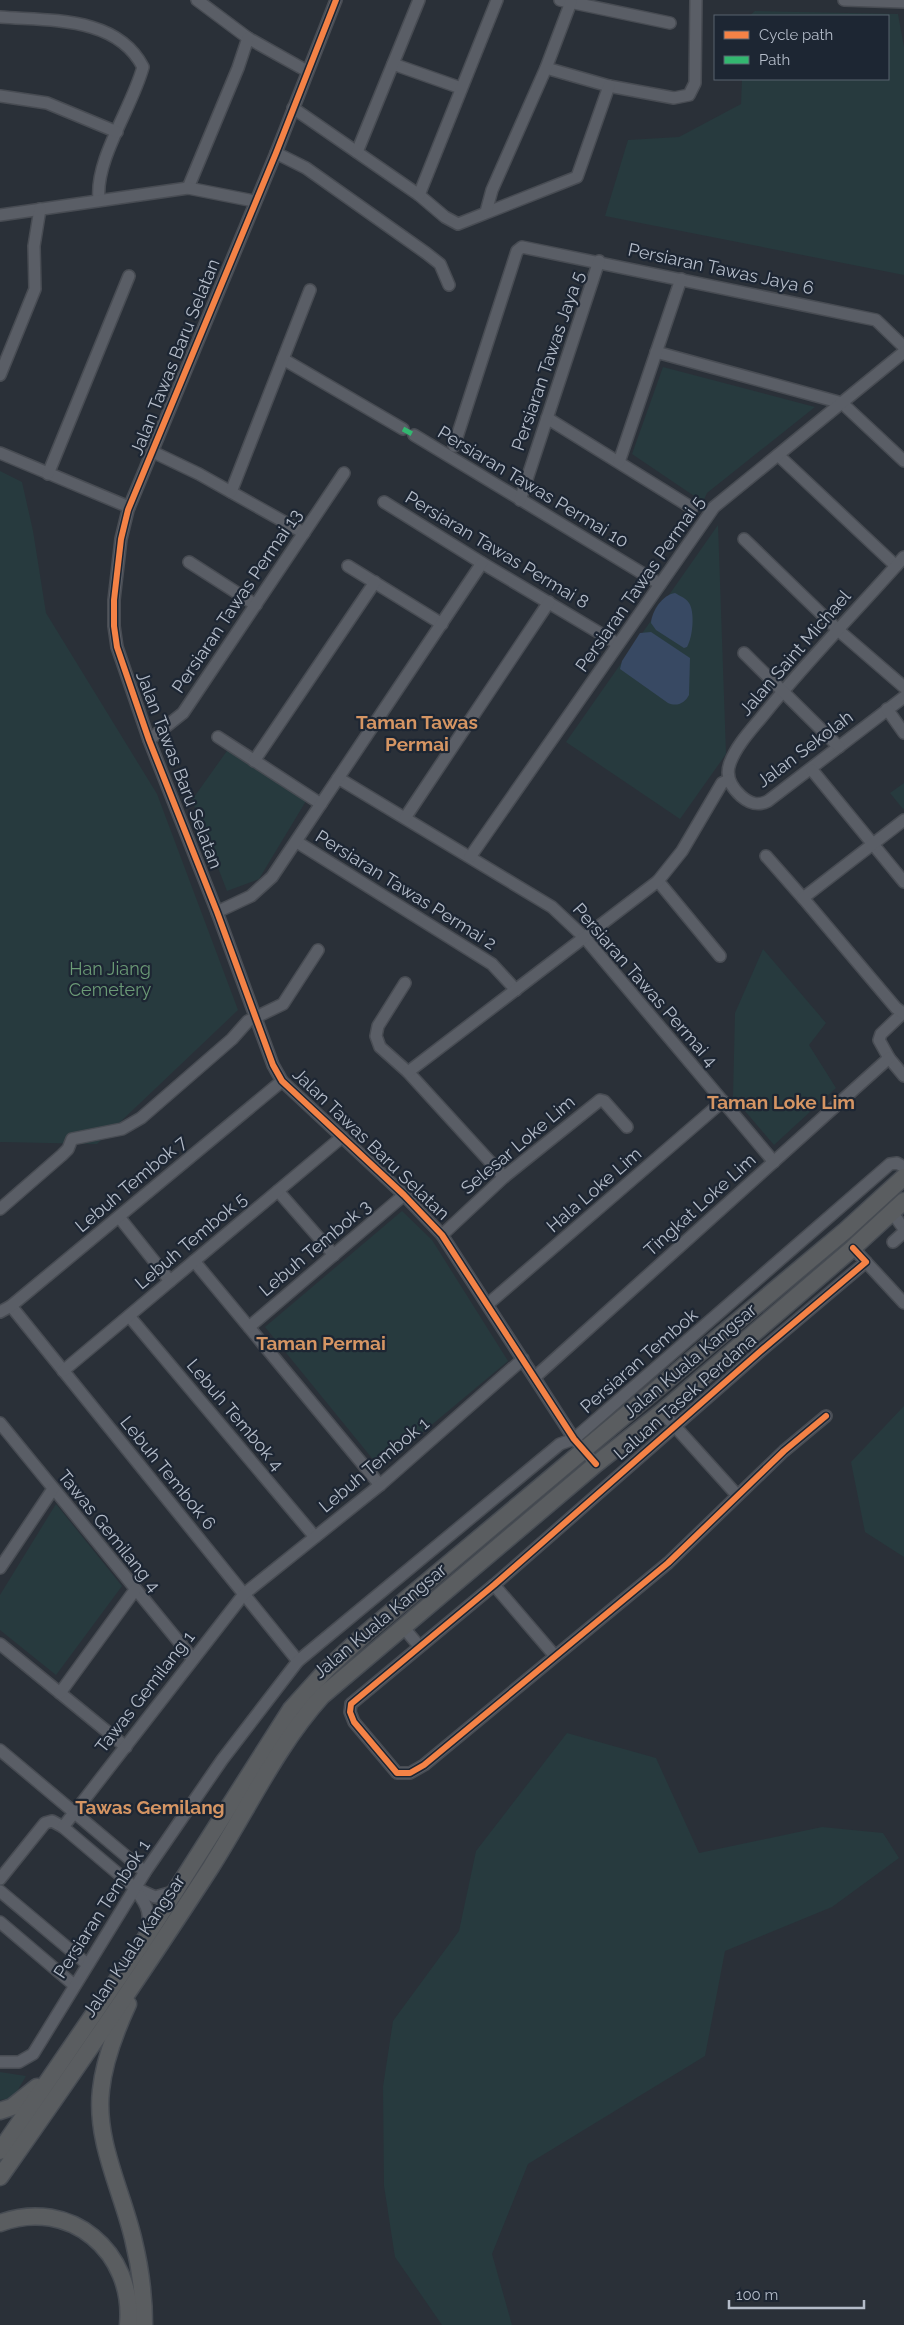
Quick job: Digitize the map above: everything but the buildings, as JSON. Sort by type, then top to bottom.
[{"type":"highway","name":"Jalan Kuala Kangsar","points":[[0,2151],[143,1942],[291,1710],[328,1668],[366,1633],[416,1592],[579,1444],[846,1230],[904,1177]]},
{"type":"highway","name":"Jalan Kuala Kangsar","points":[[0,2177],[74,2072],[210,1867],[273,1761],[302,1717],[340,1680],[404,1628],[596,1464],[662,1412],[898,1207]]},
{"type":"highway","points":[[366,1633],[374,1634],[394,1625],[404,1628],[403,1615],[415,1599],[416,1592]]},
{"type":"highway","points":[[132,1984],[129,2002],[109,2053],[101,2090],[101,2107],[107,2150],[134,2239],[144,2303],[144,2325]]},
{"type":"highway","points":[[0,2111],[12,2107],[31,2094],[59,2065]]},
{"type":"highway","points":[[0,2223],[19,2218],[48,2218],[76,2225],[97,2239],[106,2248],[121,2273],[128,2294],[128,2325]]},
{"type":"street","points":[[197,0],[248,38],[308,71]]},
{"type":"street","points":[[357,152],[419,0]]},
{"type":"street","points":[[418,195],[497,0]]},
{"type":"street","points":[[546,68],[610,86],[674,98],[689,95],[695,83],[696,0]]},
{"type":"street","points":[[844,0],[904,2]]},
{"type":"street","points":[[486,212],[492,190],[546,68],[566,1],[670,23]]},
{"type":"street","name":"Jalan Tawas Baru Selatan","points":[[332,2],[276,153],[254,201],[244,230],[129,507],[122,539],[114,600],[114,626],[117,647],[149,740],[217,912],[270,1056],[282,1081],[404,1195],[442,1235],[579,1444],[596,1464]]},
{"type":"street","points":[[0,17],[89,25],[115,36],[135,51],[143,66],[137,90],[100,174],[99,199]]},
{"type":"street","points":[[188,188],[238,68],[248,38]]},
{"type":"street","points":[[393,64],[461,88]]},
{"type":"street","points":[[293,108],[418,195],[444,217],[458,224],[577,177],[610,86]]},
{"type":"street","points":[[0,96],[46,103],[117,132]]},
{"type":"street","points":[[276,153],[306,168],[426,253],[440,264],[449,284]]},
{"type":"street","points":[[0,215],[99,199],[188,188],[254,201]]},
{"type":"street","points":[[0,375],[2,363],[34,289],[36,274],[34,254],[40,209]]},
{"type":"street","name":"Persiaran Tawas Jaya 6","points":[[454,446],[520,248],[599,261],[876,320],[904,347]]},
{"type":"street","name":"Persiaran Tawas Jaya 5","points":[[520,500],[599,261]]},
{"type":"street","points":[[48,474],[129,276]]},
{"type":"street","points":[[619,462],[681,278]]},
{"type":"street","points":[[231,492],[310,290]]},
{"type":"street","points":[[656,352],[842,403],[904,461]]},
{"type":"street","name":"Persiaran Tawas Permai 5","points":[[470,857],[714,506],[904,352]]},
{"type":"street","points":[[283,359],[403,429]]},
{"type":"street","points":[[547,418],[692,508]]},
{"type":"street","name":"Persiaran Tawas Permai 10","points":[[414,436],[660,584]]},
{"type":"street","points":[[152,452],[231,492],[304,533]]},
{"type":"street","points":[[0,453],[129,507]]},
{"type":"street","points":[[778,455],[900,561]]},
{"type":"street","name":"Persiaran Tawas Permai 13","points":[[149,740],[183,713],[344,473]]},
{"type":"street","name":"Persiaran Tawas Permai 8","points":[[384,502],[618,644]]},
{"type":"street","points":[[744,539],[838,630],[904,687]]},
{"type":"street","name":"Jalan Saint Michael","points":[[724,783],[734,754],[782,691],[900,561]]},
{"type":"street","points":[[189,562],[256,605]]},
{"type":"street","points":[[217,912],[251,896],[263,887],[297,842],[482,563]]},
{"type":"street","points":[[348,566],[442,624]]},
{"type":"street","points":[[254,761],[375,582]]},
{"type":"street","points":[[405,818],[549,602]]},
{"type":"street","points":[[744,653],[839,747]]},
{"type":"street","name":"Jalan Sekolah","points":[[724,783],[745,800],[759,804],[768,801],[812,770],[904,697]]},
{"type":"street","points":[[887,709],[904,733]]},
{"type":"street","points":[[218,737],[321,804]]},
{"type":"street","points":[[812,770],[904,882]]},
{"type":"street","name":"Persiaran Tawas Permai 4","points":[[338,778],[552,907],[584,938],[774,1162]]},
{"type":"street","points":[[408,1072],[658,881],[682,851],[724,783]]},
{"type":"street","points":[[803,898],[904,820]]},
{"type":"street","name":"Persiaran Tawas Permai 2","points":[[297,842],[492,964],[516,990]]},
{"type":"street","points":[[766,856],[896,1008],[904,1012],[881,1034],[879,1040],[889,1058],[904,1076]]},
{"type":"street","points":[[658,881],[720,956]]},
{"type":"street","points":[[0,1208],[62,1156],[68,1149],[72,1139],[122,1129],[141,1118],[256,1016],[282,1004],[318,950]]},
{"type":"street","points":[[405,983],[378,1026],[376,1036],[380,1047],[408,1072],[504,1177]]},
{"type":"street","name":"Tingkat Loke Lim","points":[[535,1377],[889,1058]]},
{"type":"street","name":"Lebuh Tembok 7","points":[[0,1312],[11,1306],[282,1081]]},
{"type":"street","name":"Selesar Loke Lim","points":[[442,1235],[504,1177],[594,1103],[600,1100],[604,1101],[627,1127]]},
{"type":"street","name":"Hala Loke Lim","points":[[488,1304],[723,1101]]},
{"type":"street","name":"Lebuh Tembok 5","points":[[63,1371],[342,1137]]},
{"type":"street","name":"Persiaran Tembok","points":[[298,1661],[560,1444],[579,1444],[890,1164],[897,1163],[904,1167]]},
{"type":"street","points":[[278,1190],[334,1255]]},
{"type":"street","name":"Lebuh Tembok 3","points":[[249,1327],[404,1195]]},
{"type":"street","points":[[894,1242],[904,1231],[898,1207]]},
{"type":"street","points":[[119,1217],[170,1282]]},
{"type":"street","points":[[853,1248],[904,1303]]},
{"type":"street","points":[[194,1261],[380,1485]]},
{"type":"street","name":"Laluan Tasek Perdana","points":[[555,1656],[424,1765],[410,1773],[397,1773],[354,1722],[350,1712],[351,1704],[494,1586],[675,1426],[866,1262]]},
{"type":"street","name":"Lebuh Tembok 6","points":[[11,1306],[298,1661]]},
{"type":"street","name":"Lebuh Tembok 4","points":[[129,1316],[314,1537]]},
{"type":"street","name":"Lebuh Tembok 1","points":[[244,1594],[380,1485],[523,1359]]},
{"type":"street","name":"Laluan Tasek Perdana","points":[[662,1412],[675,1426]]},
{"type":"street","points":[[494,1586],[555,1656],[668,1563],[784,1451],[826,1416]]},
{"type":"street","name":"Tawas Gemilang 4","points":[[0,1423],[193,1659]]},
{"type":"street","points":[[675,1426],[737,1495]]},
{"type":"street","points":[[0,1568],[53,1489]]},
{"type":"street","points":[[60,1693],[135,1590]]},
{"type":"street","name":"Tawas Gemilang 1","points":[[63,1827],[244,1594]]},
{"type":"street","points":[[404,1628],[419,1646]]},
{"type":"street","points":[[0,1644],[126,1747]]},
{"type":"street","name":"Persiaran Tembok 1","points":[[0,2062],[19,2062],[33,2054],[145,1872],[222,1760],[298,1661]]},
{"type":"street","points":[[0,1750],[145,1872]]},
{"type":"street","points":[[0,1879],[45,1823],[52,1821],[63,1827],[135,1888],[147,1905],[149,1912],[143,1942]]},
{"type":"street","points":[[135,1888],[155,1897],[176,1891]]},
{"type":"street","points":[[0,1891],[87,1964]]},
{"type":"street","points":[[2,1929],[74,1985]]},
{"type":"green space","points":[[755,11],[898,14],[904,47],[904,275],[605,216],[628,140],[679,137],[741,104],[742,80],[889,80],[889,15],[750,15]]},
{"type":"green space","points":[[663,367],[815,407],[707,493],[703,502],[632,454]]},
{"type":"green space","name":"Han Jiang Cemetery","points":[[0,471],[22,482],[33,531],[46,613],[157,794],[238,1010],[97,1144],[0,1142]]},
{"type":"green space","points":[[718,525],[726,754],[680,819],[566,742]]},
{"type":"green space","points":[[229,748],[306,801],[259,879],[227,891],[192,800]]},
{"type":"green space","points":[[904,783],[904,808],[903,809],[890,793]]},
{"type":"green space","points":[[763,949],[826,1023],[809,1045],[836,1088],[774,1145],[733,1097],[735,1013]]},
{"type":"green space","points":[[402,1211],[432,1240],[508,1361],[380,1468],[265,1327]]},
{"type":"green space","points":[[904,1406],[904,1557],[865,1532],[851,1462]]},
{"type":"green space","points":[[56,1504],[122,1586],[56,1675],[0,1630],[0,1595]]},
{"type":"green space","points":[[567,1733],[656,1758],[699,1853],[822,1827],[883,1833],[899,1858],[832,1907],[725,1951],[705,2056],[528,2164],[492,2254],[512,2325],[442,2325],[395,2257],[384,2186],[383,2087],[393,2021],[459,1931],[476,1851]]},
{"type":"green space","points":[[0,2072],[26,2076],[13,2098],[0,2100]]},
{"type":"water","points":[[675,593],[688,601],[692,612],[691,637],[687,647],[684,648],[656,630],[651,623],[653,614],[662,600]]},
{"type":"water","points":[[651,632],[690,658],[689,695],[680,704],[668,703],[620,669],[622,661],[640,633]]},
{"type":"marked path","points":[[403,429],[414,435]]},
{"type":"cycle path","points":[[336,0],[276,153],[128,510],[121,539],[114,600],[114,626],[117,647],[149,740],[217,912],[273,1065],[282,1081],[404,1195],[442,1235],[574,1439],[596,1464]]},
{"type":"cycle path","points":[[826,1416],[784,1451],[668,1563],[424,1765],[410,1773],[397,1773],[354,1722],[350,1712],[351,1704],[494,1585],[763,1349],[866,1262],[853,1248]]},
{"type":"district","name":"Taman Tawas Permai","points":[[417,733]]},
{"type":"district","name":"Taman Loke Lim","points":[[781,1102]]},
{"type":"district","name":"Taman Permai","points":[[321,1343]]},
{"type":"district","name":"Tawas Gemilang","points":[[150,1807]]}]
